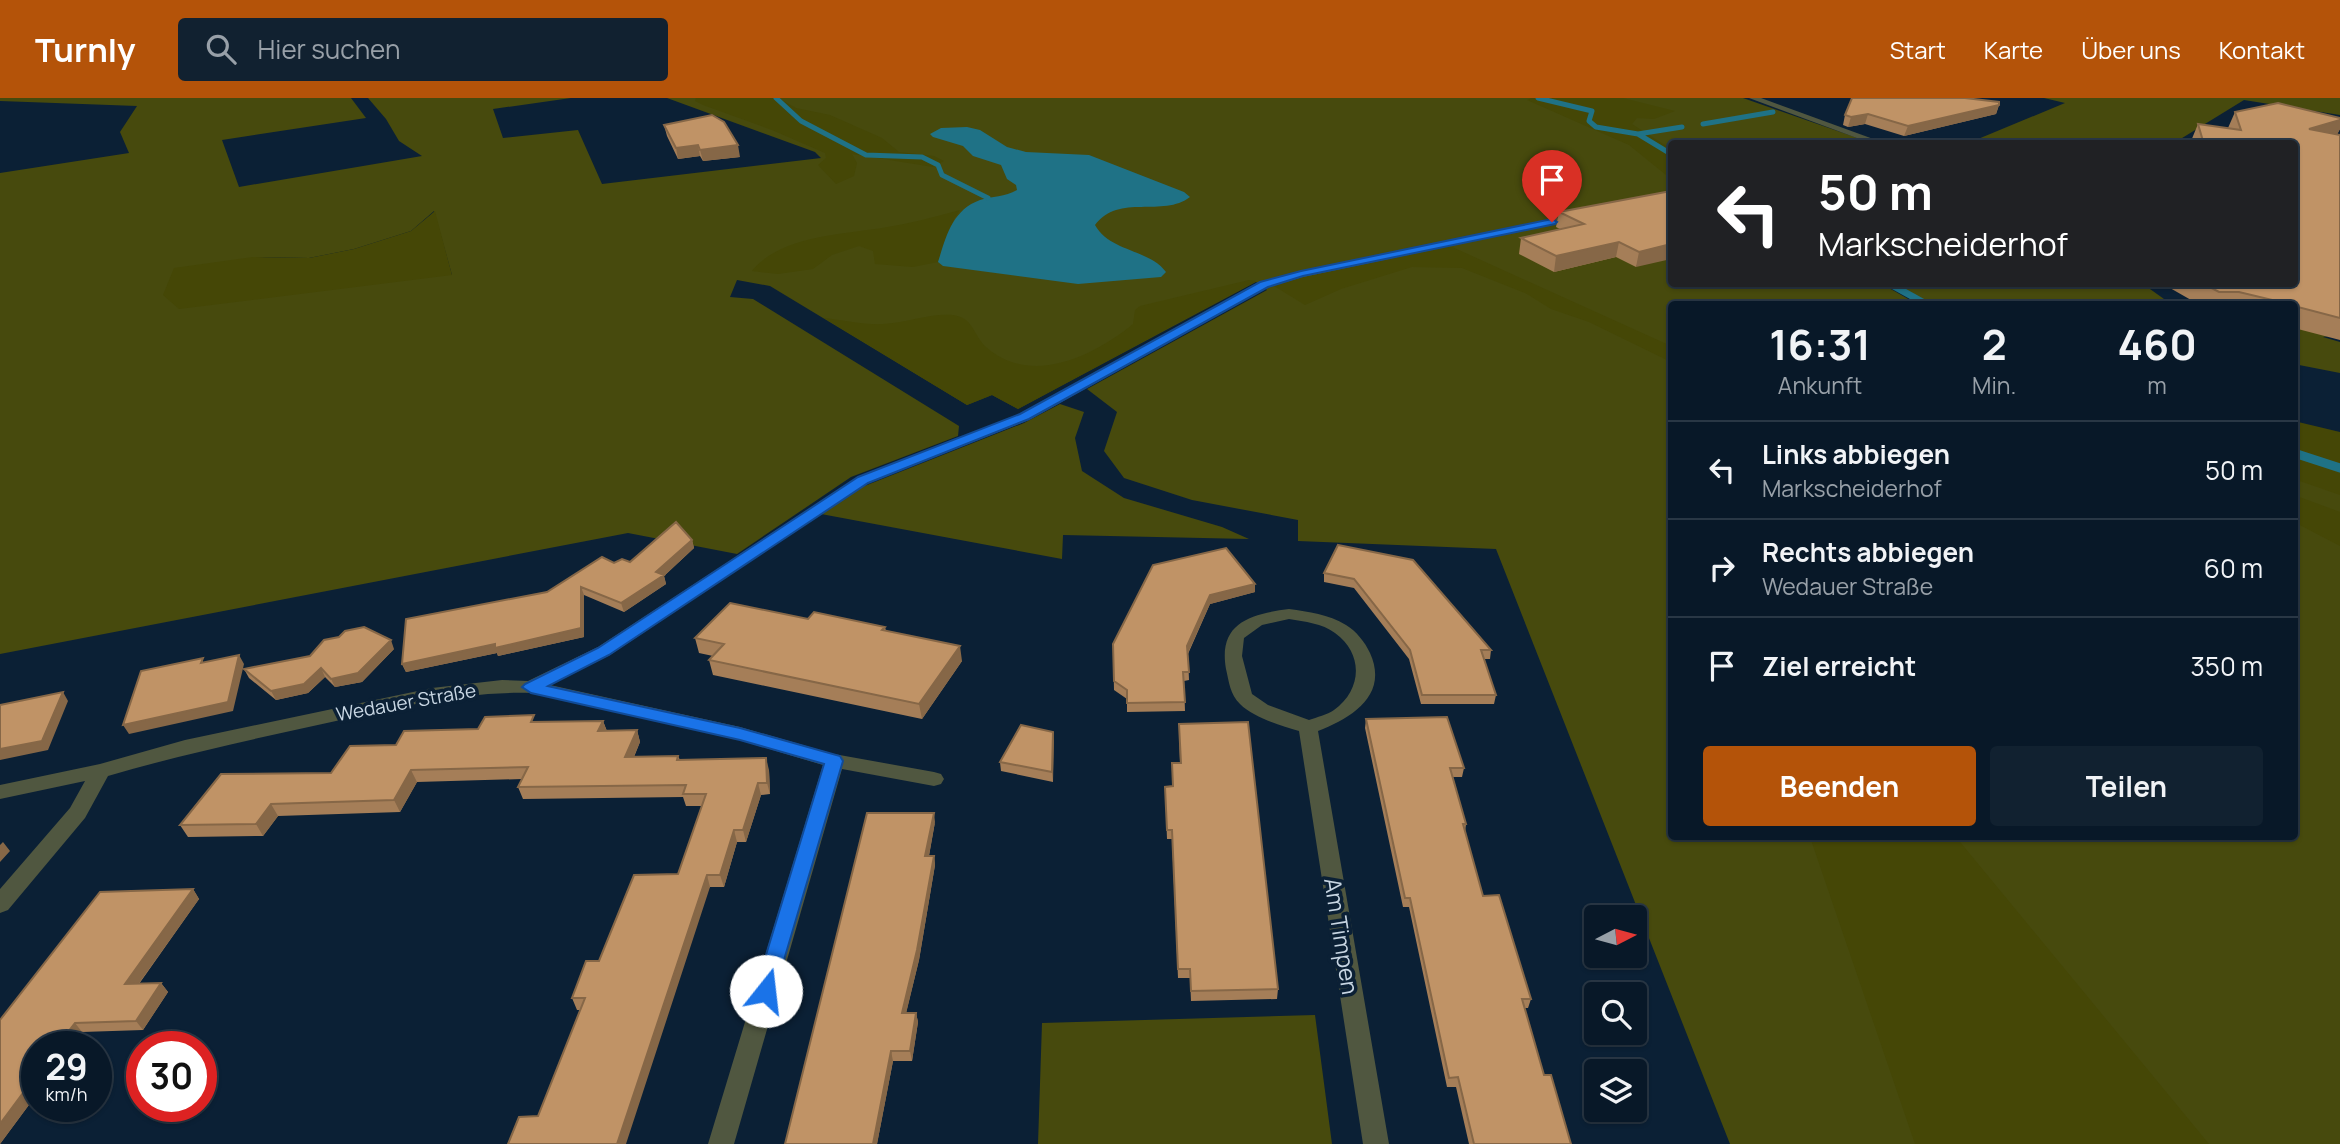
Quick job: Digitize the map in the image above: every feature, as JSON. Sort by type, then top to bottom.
[{"type":"street","points":[[1753,98],[1872,140]]},
{"type":"street","name":"Wedauer Straße","points":[[0,793],[100,771],[185,747],[432,694],[502,686],[531,687],[604,651],[863,480],[1024,416],[1264,285],[1301,274],[1591,214]]},
{"type":"street","points":[[1310,614],[1331,621],[1359,644],[1367,681],[1360,698],[1327,722],[1308,727],[1267,712],[1248,701],[1238,689],[1233,646],[1238,635],[1250,625],[1269,616],[1310,614]]},
{"type":"street","points":[[531,687],[740,734],[834,761],[934,779]]},
{"type":"street","name":"Am Timpen","points":[[1308,727],[1376,1144]]},
{"type":"street","points":[[721,1144],[834,761]]},
{"type":"street","points":[[0,904],[78,813],[100,771]]},
{"type":"shaded area","points":[[0,98],[351,98],[366,118],[222,140],[239,187],[422,156],[399,141],[386,119],[368,98],[571,98],[493,109],[503,138],[578,130],[602,184],[821,158],[815,152],[667,98],[1743,98],[1863,140],[1668,140],[1668,287],[1887,287],[1912,301],[1668,301],[1668,840],[2298,840],[2298,461],[2340,476],[2340,1144],[1730,1144],[1647,933],[1647,905],[1636,905],[1496,549],[1298,541],[1298,520],[1192,500],[1124,478],[1104,451],[1117,412],[1087,389],[1267,290],[1256,282],[1018,409],[992,395],[967,405],[770,286],[737,280],[730,297],[753,299],[959,426],[958,436],[851,477],[737,554],[628,533],[0,654],[0,173],[129,153],[120,132],[137,106],[0,101]],"holes":[[[434,211],[452,275],[253,257],[309,258],[354,249],[411,231]]]},
{"type":"shaded area","points":[[696,98],[778,98],[796,108],[830,115],[882,138],[899,152],[934,156],[944,161],[933,167],[852,154],[857,163],[854,176],[836,184],[818,165],[826,158],[825,153],[703,105],[695,101]]},
{"type":"shaded area","points":[[1623,98],[1675,111],[1654,119],[1637,118],[1632,124],[1668,147],[1668,177],[1629,145],[1527,100]]},
{"type":"shaded area","points":[[2044,98],[2340,98],[2340,115],[2244,100],[2179,140],[1976,140],[2065,103]]},
{"type":"shaded area","points":[[960,210],[938,262],[913,267],[875,264],[873,251],[859,246],[832,255],[813,269],[778,274],[752,271],[763,260],[794,244]]},
{"type":"shaded area","points":[[435,211],[452,275],[179,309],[163,295],[174,268],[253,257],[309,258],[354,249],[411,231]]},
{"type":"shaded area","points":[[1450,246],[1668,345],[1668,361],[1589,322],[1551,309],[1527,294],[1462,268],[1412,267],[1341,289],[1305,305],[1274,286],[1306,276]]},
{"type":"shaded area","points":[[1249,280],[1256,281],[1018,409],[992,395],[967,405],[824,318],[883,324],[936,315],[953,315],[969,323],[986,347],[1004,359],[1022,365],[1042,366],[1081,356],[1100,347],[1133,324],[1135,310],[1140,306]]},
{"type":"shaded area","points":[[1901,287],[2147,287],[2167,301],[1926,301]]},
{"type":"shaded area","points":[[2298,320],[2334,335],[2323,337],[2340,342],[2340,373],[2298,365]]},
{"type":"shaded area","points":[[1060,404],[1084,412],[1075,438],[1082,471],[1124,498],[1222,527],[1249,539],[1063,535],[1062,559],[821,514],[862,487],[1024,423]]},
{"type":"shaded area","points":[[2298,422],[2340,432],[2340,495],[2298,480]]},
{"type":"shaded area","points":[[2298,496],[2340,512],[2340,546],[2298,524]]},
{"type":"shaded area","points":[[1811,840],[1958,840],[2209,1144],[1915,1144]]},
{"type":"shaded area","points":[[1315,1015],[1332,1144],[1038,1144],[1042,1023]]},
{"type":"water","points":[[967,127],[980,130],[1007,147],[1026,152],[1089,155],[1184,192],[1190,197],[1179,203],[1116,210],[1105,215],[1095,225],[1110,240],[1159,264],[1166,272],[1161,277],[1078,284],[943,266],[938,262],[944,243],[963,210],[980,200],[1017,190],[1016,185],[1007,179],[1001,165],[973,156],[963,146],[930,134],[941,128]]},
{"type":"building","points":[[1852,98],[1965,98],[1999,102],[1999,105],[1908,126],[1868,114],[1851,117],[1845,115]]},
{"type":"building","points":[[2278,103],[2340,118],[2309,129],[2340,135],[2340,318],[2298,307],[2298,301],[2276,301],[2239,292],[2219,292],[2210,287],[2298,287],[2298,140],[2203,140],[2198,124],[2241,130],[2235,112]]},
{"type":"building","points":[[712,115],[724,122],[738,145],[700,150],[698,145],[676,148],[664,125]]},
{"type":"building","points":[[1668,192],[1668,245],[1639,252],[1619,242],[1556,256],[1521,238],[1584,224],[1559,212]]},
{"type":"building","points":[[676,522],[692,540],[656,572],[664,575],[621,603],[581,587],[581,628],[495,648],[495,644],[402,664],[406,619],[547,592],[602,557],[614,563],[622,559],[630,562]]},
{"type":"building","points":[[1338,545],[1413,560],[1491,650],[1481,650],[1496,695],[1422,695],[1410,650],[1354,579],[1324,573]]},
{"type":"building","points":[[1226,548],[1255,584],[1210,595],[1187,646],[1189,672],[1183,672],[1185,702],[1127,703],[1127,690],[1114,681],[1113,644],[1153,565]]},
{"type":"building","points":[[730,603],[808,619],[814,612],[885,627],[882,630],[960,646],[919,704],[709,660],[724,644],[695,638]]},
{"type":"building","points":[[364,627],[391,640],[358,673],[331,679],[321,668],[304,684],[271,691],[244,669],[310,656],[324,640]]},
{"type":"building","points":[[239,655],[228,702],[123,725],[141,671],[203,658],[201,663]]},
{"type":"building","points":[[63,692],[42,741],[0,749],[0,705]]},
{"type":"building","points":[[534,715],[531,722],[603,721],[598,731],[637,730],[625,757],[678,756],[677,760],[766,758],[767,783],[758,783],[743,830],[734,830],[720,875],[707,875],[617,1144],[508,1144],[519,1117],[538,1116],[585,998],[572,998],[586,961],[599,961],[634,875],[678,874],[706,794],[683,794],[686,785],[518,787],[528,767],[411,770],[394,800],[271,804],[256,824],[180,825],[221,774],[331,773],[350,746],[396,745],[404,731],[478,729],[485,717]]},
{"type":"building","points":[[1447,717],[1464,768],[1450,768],[1483,896],[1499,895],[1531,999],[1522,999],[1544,1075],[1551,1075],[1571,1144],[1474,1144],[1458,1077],[1449,1078],[1410,898],[1405,898],[1366,719]]},
{"type":"building","points":[[1248,722],[1278,989],[1191,991],[1190,969],[1178,969],[1172,830],[1167,830],[1165,787],[1173,786],[1172,763],[1181,763],[1179,724]]},
{"type":"building","points":[[1021,725],[1053,732],[1052,772],[1000,762]]},
{"type":"building","points":[[867,813],[934,813],[925,856],[934,856],[917,950],[902,1013],[916,1013],[910,1051],[891,1051],[873,1144],[785,1144]]},
{"type":"building","points":[[193,889],[125,984],[161,983],[136,1021],[75,1023],[69,1031],[21,1031],[21,1096],[0,1124],[0,1020],[100,892]]},
{"type":"waterway","points":[[776,98],[801,121],[866,155],[922,157],[938,165],[942,175],[988,198]]},
{"type":"waterway","points":[[1538,98],[1592,111],[1589,121],[1596,127],[1638,134]]},
{"type":"waterway","points":[[1703,124],[1773,112]]},
{"type":"waterway","points":[[1638,134],[1682,127]]},
{"type":"waterway","points":[[1638,134],[1668,152]]},
{"type":"waterway","points":[[1895,287],[1921,301]]},
{"type":"waterway","points":[[2298,454],[2340,468]]},
{"type":"route","points":[[766,991],[834,761],[740,734],[531,687],[604,651],[863,480],[1024,416],[1264,285],[1301,274],[1552,222]]}]
